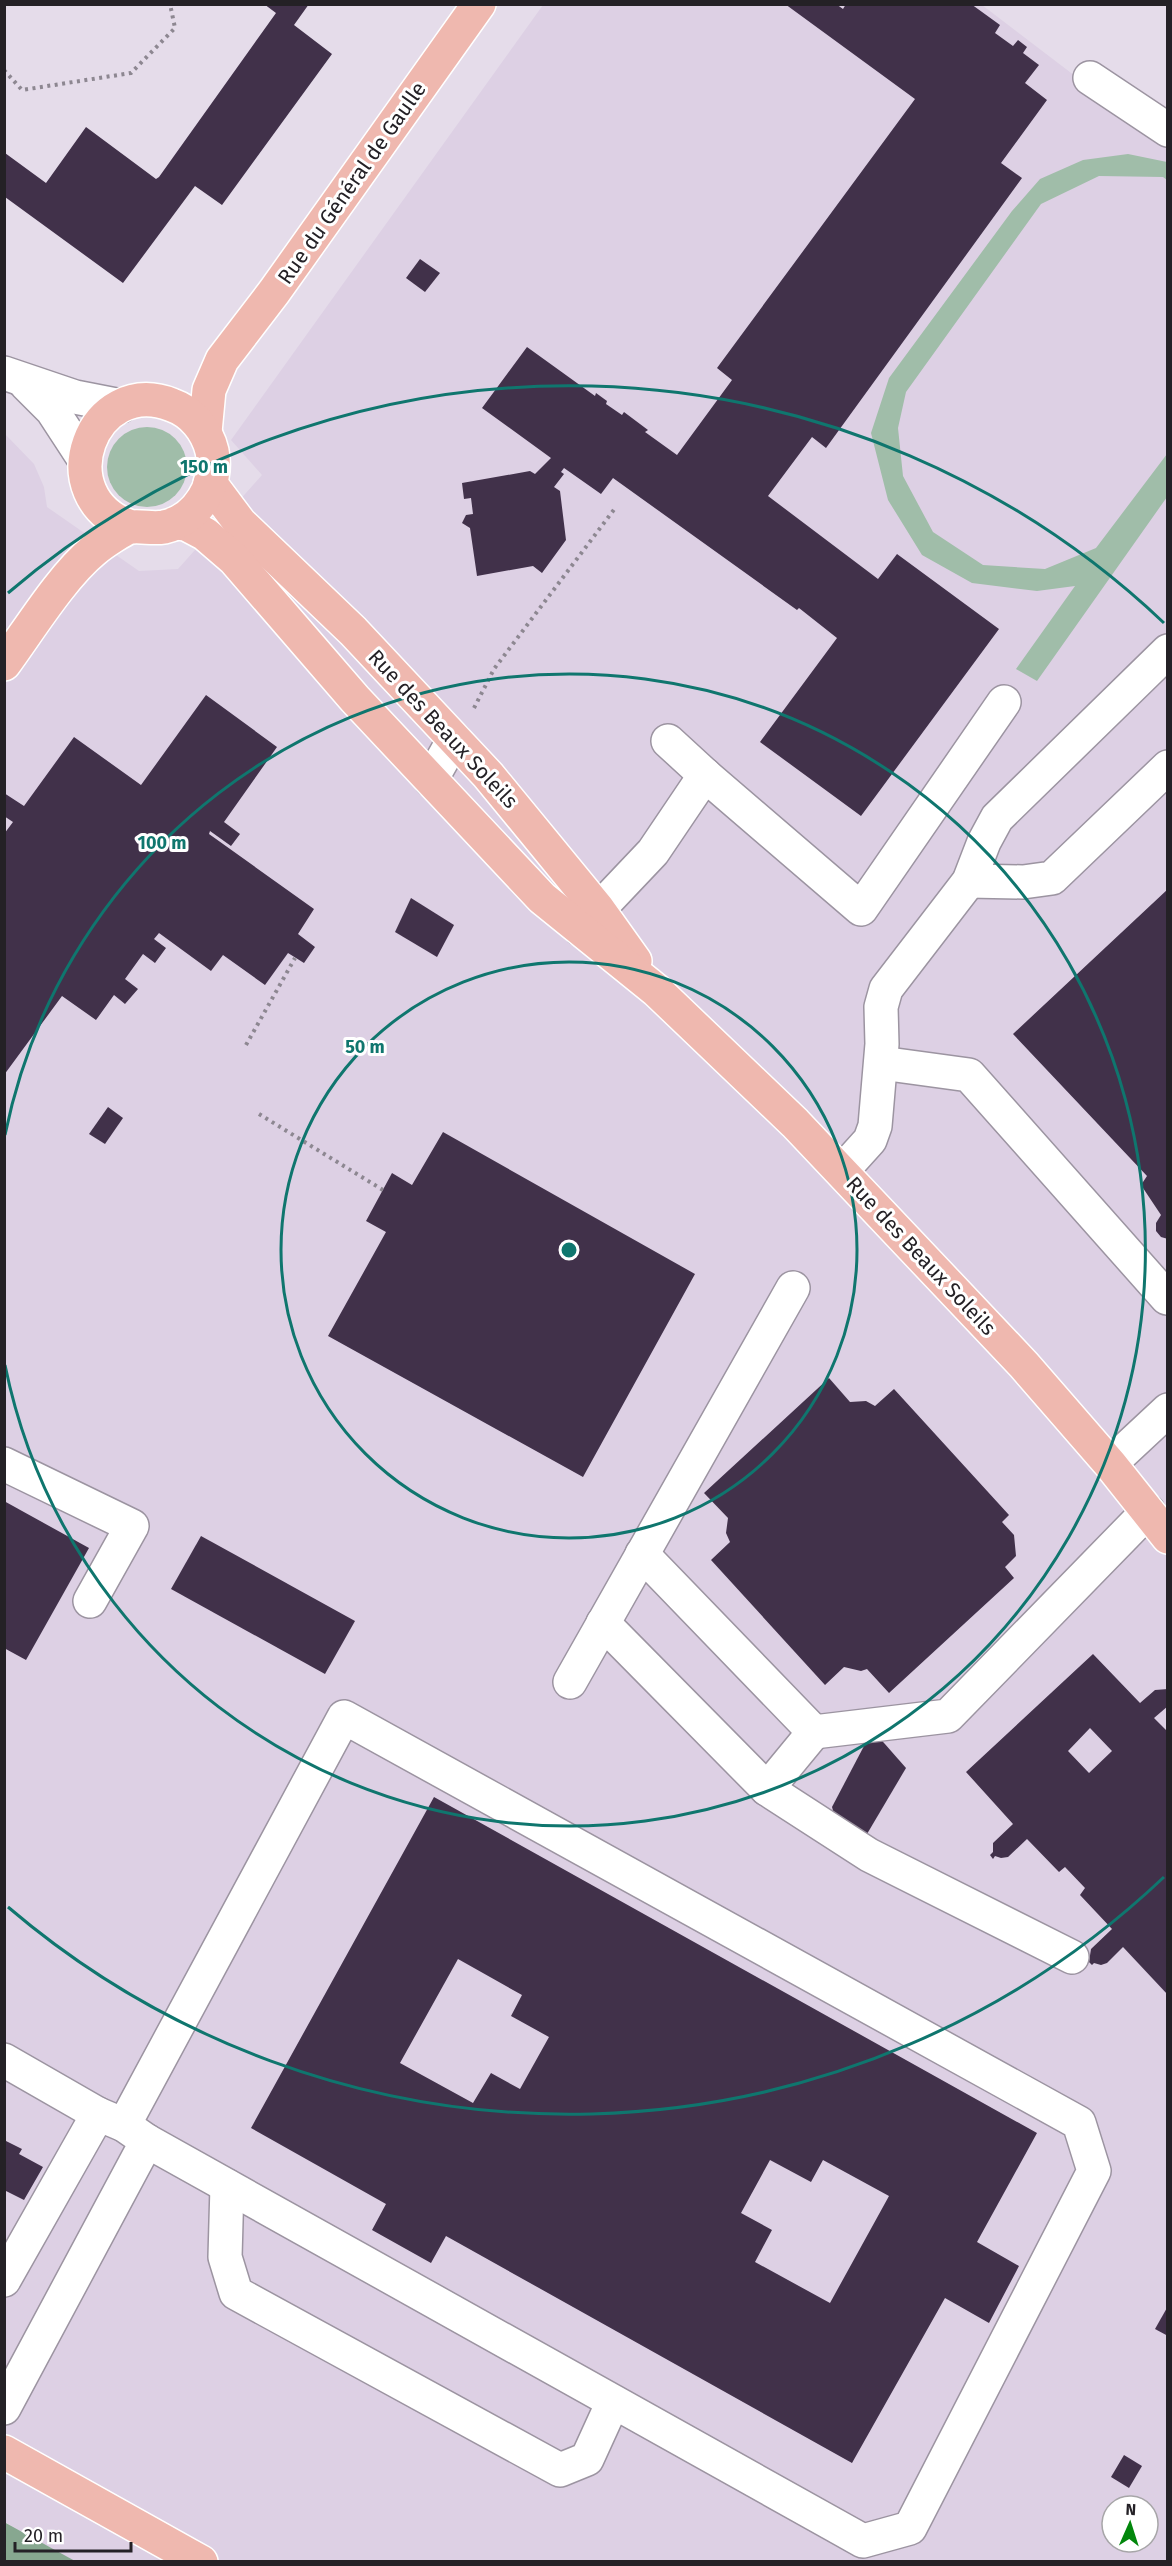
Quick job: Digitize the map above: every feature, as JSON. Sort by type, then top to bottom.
[{"type":"main road","name":"Rue du Général de Gaulle","points":[[222,360],[274,292],[479,4]]},
{"type":"main road","points":[[222,360],[209,390],[205,432],[213,457],[210,483],[198,506],[177,523],[155,529],[131,527],[112,517],[96,502],[88,487],[84,459],[93,432],[105,417],[121,406],[139,401],[158,400],[187,387],[222,360]]},
{"type":"main road","points":[[158,400],[185,411],[205,432]]},
{"type":"main road","name":"Rue des Beaux Soleils","points":[[210,483],[240,523],[353,631],[527,820],[588,920],[657,992],[750,1078],[842,1171],[1024,1365],[1110,1464],[1167,1537]]},
{"type":"main road","points":[[77,567],[96,502]]},
{"type":"main road","name":"Rue des Beaux Soleils","points":[[177,523],[186,524],[205,534],[234,559],[355,699],[542,898],[588,920]]},
{"type":"main road","points":[[4,664],[77,567],[93,550],[131,527]]},
{"type":"main road","points":[[4,2452],[201,2562]]},
{"type":"street","points":[[1090,78],[1167,130]]},
{"type":"street","points":[[14,377],[82,399],[121,406]]},
{"type":"street","points":[[14,377],[48,405],[84,459]]},
{"type":"street","points":[[842,1171],[870,1140],[873,1132],[881,1063],[881,1007],[886,989],[969,881],[984,842],[997,818],[1167,651]]},
{"type":"street","points":[[668,741],[861,909],[1004,702]]},
{"type":"street","points":[[431,780],[454,739]]},
{"type":"street","points":[[969,881],[1023,882],[1052,878],[1167,767]]},
{"type":"street","points":[[588,920],[653,852],[705,775]]},
{"type":"street","points":[[881,1063],[969,1075],[1167,1298]]},
{"type":"street","points":[[570,1682],[793,1288]]},
{"type":"street","points":[[1110,1464],[1167,1410]]},
{"type":"street","points":[[4,1464],[132,1526],[90,1601]]},
{"type":"street","points":[[767,1789],[814,1732],[948,1716],[1148,1512]]},
{"type":"street","points":[[642,1554],[814,1732]]},
{"type":"street","points":[[603,1623],[767,1789],[869,1855],[1072,1957]]},
{"type":"street","points":[[4,2060],[123,2127],[227,2186],[863,2541],[910,2528],[1094,2171],[1079,2123],[344,1718],[123,2127],[4,2408]]},
{"type":"street","points":[[4,2280],[123,2127]]},
{"type":"street","points":[[227,2186],[225,2257],[236,2293],[560,2470],[587,2458],[613,2402]]},
{"type":"path","points":[[4,70],[22,90],[131,73],[175,28],[170,4]]},
{"type":"path","points":[[473,709],[494,669],[616,507]]},
{"type":"path","points":[[246,1045],[295,958]]},
{"type":"path","points":[[259,1114],[383,1190]]},
{"type":"shaded area","points":[[543,5],[982,5],[1167,146],[1167,2561],[75,2562],[5,2522],[5,434],[34,464],[44,487],[47,507],[139,571],[178,569],[262,475],[231,440]]},
{"type":"green space","points":[[1128,154],[1167,162],[1167,180],[1163,177],[1099,176],[1041,204],[906,392],[898,428],[903,476],[933,532],[983,565],[1045,569],[1096,548],[1167,454],[1167,497],[1037,681],[1016,669],[1075,586],[1037,591],[972,583],[922,555],[888,500],[871,433],[889,378],[1012,211],[1040,179],[1083,160]]},
{"type":"green space","points":[[147,427],[162,430],[175,439],[184,452],[187,467],[184,482],[175,495],[162,504],[147,507],[132,504],[119,495],[110,482],[107,467],[110,452],[119,439],[132,430]]},
{"type":"green space","points":[[4,2522],[75,2561],[5,2561]]},
{"type":"building","points":[[264,4],[309,4],[294,25],[332,54],[222,205],[195,186],[123,283],[5,197],[5,153],[46,183],[86,127],[156,179],[159,177],[276,13]]},
{"type":"building","points":[[785,4],[836,4],[843,9],[846,4],[971,4],[1000,25],[995,33],[1013,46],[1018,40],[1027,47],[1023,53],[1039,65],[1025,83],[1047,100],[1001,163],[1022,178],[826,448],[812,437],[768,496],[878,579],[897,554],[999,629],[861,816],[760,742],[837,638],[799,608],[797,610],[613,478],[601,494],[564,468],[561,472],[564,474],[554,487],[560,491],[566,540],[542,573],[533,566],[477,576],[470,528],[462,523],[466,515],[473,514],[471,498],[464,499],[462,483],[530,471],[535,474],[551,458],[482,408],[527,347],[595,396],[596,393],[607,401],[606,404],[622,415],[624,412],[648,430],[645,432],[677,455],[732,380],[717,368],[915,99]]},
{"type":"building","points":[[420,259],[440,273],[425,292],[406,278]]},
{"type":"building","points":[[206,695],[277,747],[224,822],[240,834],[231,846],[210,831],[209,834],[314,909],[298,934],[315,947],[304,963],[288,953],[265,985],[223,955],[211,971],[159,933],[154,939],[166,948],[155,963],[143,954],[125,979],[138,989],[125,1004],[114,995],[96,1020],[62,996],[4,1075],[4,834],[13,822],[4,816],[4,793],[24,806],[74,737],[141,785]]},
{"type":"building","points":[[1168,889],[1168,1239],[1161,1237],[1156,1231],[1156,1223],[1161,1215],[1141,1185],[1147,1176],[1013,1034]]},
{"type":"building","points":[[411,898],[454,925],[437,957],[395,932]]},
{"type":"building","points":[[108,1107],[123,1118],[105,1144],[89,1134]]},
{"type":"building","points":[[443,1132],[695,1274],[583,1477],[328,1336],[386,1232],[366,1221],[392,1173],[412,1185]]},
{"type":"building","points":[[829,1378],[850,1402],[866,1401],[875,1406],[894,1389],[1009,1515],[1002,1522],[1014,1535],[1016,1556],[1005,1567],[1014,1578],[889,1693],[867,1669],[861,1671],[844,1667],[825,1685],[711,1560],[730,1542],[726,1533],[728,1518],[704,1493]]},
{"type":"building","points":[[4,1501],[89,1548],[26,1660],[4,1648]]},
{"type":"building","points":[[201,1536],[355,1621],[325,1674],[171,1589]]},
{"type":"building","points":[[1093,1654],[1140,1703],[1155,1690],[1168,1689],[1168,1706],[1154,1718],[1168,1732],[1168,1995],[1123,1947],[1107,1963],[1092,1965],[1089,1962],[1091,1949],[1112,1929],[1080,1895],[1085,1888],[1065,1867],[1059,1872],[1027,1839],[1008,1857],[995,1856],[993,1859],[990,1855],[993,1852],[993,1843],[1013,1824],[966,1772]],"holes":[[[1090,1728],[1112,1751],[1089,1773],[1068,1751]]]},
{"type":"building","points":[[877,1735],[906,1768],[867,1834],[834,1814],[832,1807],[864,1746]]},
{"type":"building","points":[[434,1797],[1037,2133],[977,2242],[1019,2266],[989,2323],[945,2298],[852,2463],[446,2236],[431,2263],[372,2230],[386,2204],[251,2128]],"holes":[[[458,1959],[522,1995],[511,2016],[549,2037],[520,2089],[491,2073],[473,2103],[400,2063]],[[770,2160],[811,2182],[823,2160],[889,2196],[830,2303],[755,2262],[772,2230],[741,2213]]]},
{"type":"building","points":[[4,2140],[22,2149],[19,2154],[43,2167],[24,2200],[4,2190]]},
{"type":"building","points":[[1168,2306],[1168,2336],[1155,2329]]},
{"type":"building","points":[[1124,2455],[1142,2466],[1129,2488],[1111,2477]]}]
